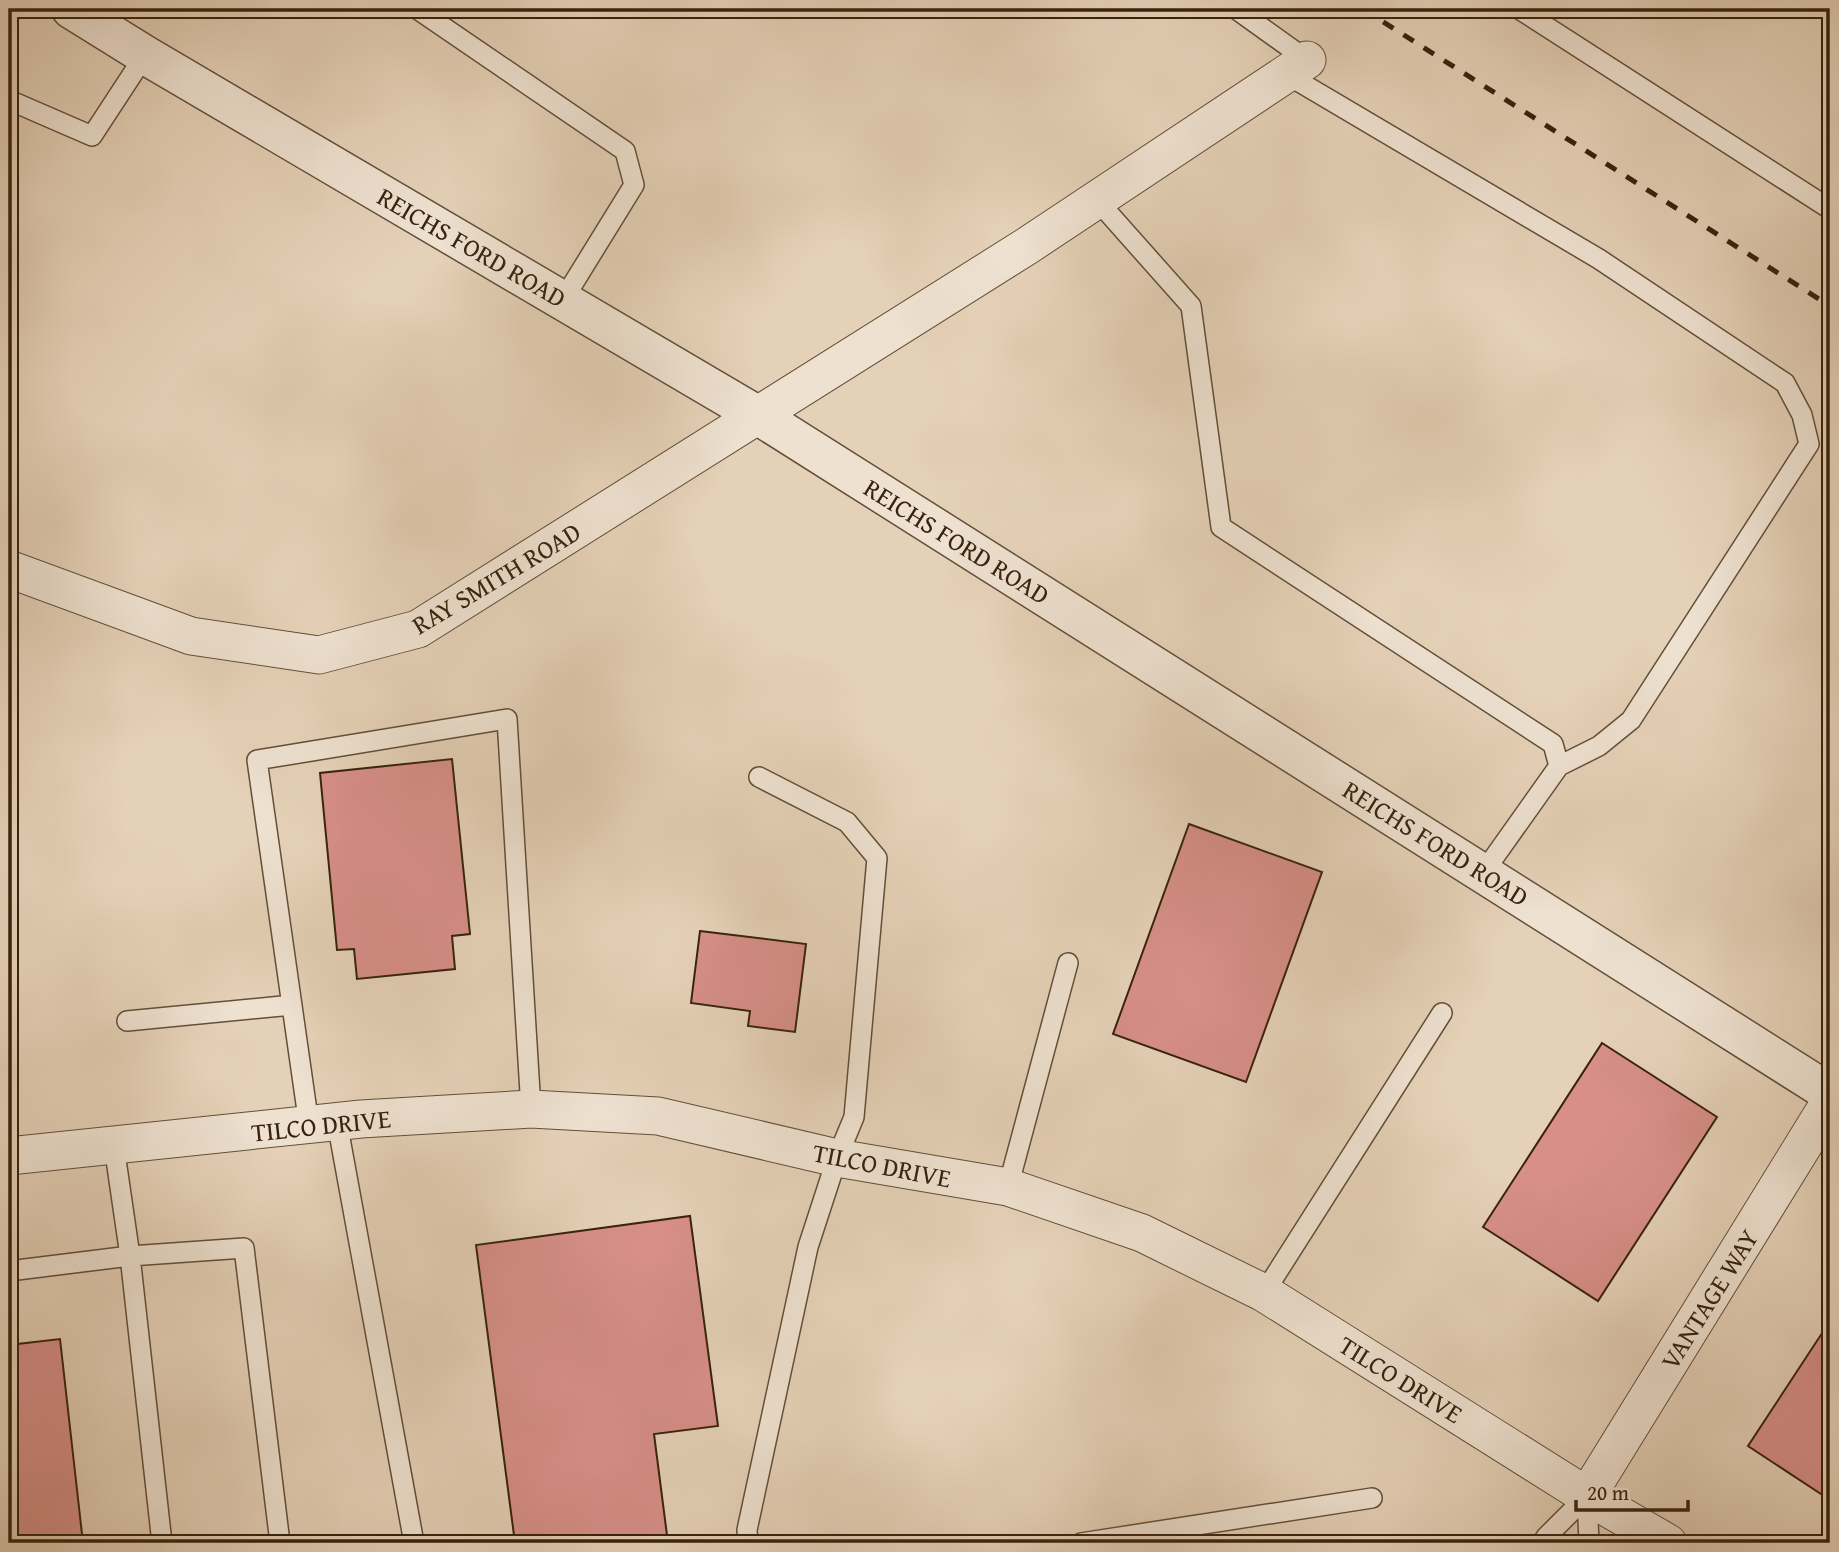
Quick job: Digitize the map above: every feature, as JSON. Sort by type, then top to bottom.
[{"type":"street","name":"REICHS FORD ROAD","points":[[71,9],[759,416],[1830,1093]]},
{"type":"street","name":"RAY SMITH ROAD","points":[[9,569],[191,636],[319,656],[418,629],[1027,246],[1296,67]]},
{"type":"street","name":"VANTAGE WAY","points":[[1587,1496],[1830,1102]]},
{"type":"street","name":"TILCO DRIVE","points":[[9,1156],[323,1124],[531,1109],[658,1116],[837,1158],[1008,1187],[1142,1233],[1264,1293],[1587,1496],[1668,1543]]},
{"type":"lane","points":[[417,9],[625,151],[635,185],[563,300]]},
{"type":"lane","points":[[1236,9],[1296,67],[1599,259],[1785,383],[1802,415],[1809,444],[1631,720],[1599,746],[1559,766],[1483,873]]},
{"type":"lane","points":[[1519,9],[1830,209]]},
{"type":"lane","points":[[9,100],[92,136],[145,55]]},
{"type":"lane","points":[[1096,199],[1191,306],[1221,527],[1552,744],[1559,766]]},
{"type":"lane","points":[[414,1543],[323,1124],[292,1004],[257,760],[507,719],[531,1109]]},
{"type":"lane","points":[[748,1543],[747,1530],[808,1247],[837,1158],[854,1116],[877,858],[847,822],[759,777]]},
{"type":"lane","points":[[1008,1187],[1068,963]]},
{"type":"lane","points":[[127,1021],[292,1004]]},
{"type":"lane","points":[[1264,1293],[1442,1013]]},
{"type":"lane","points":[[114,1146],[130,1256],[162,1543]]},
{"type":"lane","points":[[9,1271],[130,1256],[244,1248],[280,1543]]},
{"type":"lane","points":[[1542,1543],[1587,1496]]},
{"type":"lane","points":[[1587,1496],[1589,1543]]},
{"type":"lane","points":[[1081,1543],[1372,1498]]},
{"type":"building","points":[[452,759],[470,934],[452,936],[455,969],[357,979],[354,949],[337,950],[320,773]]},
{"type":"building","points":[[1189,824],[1322,872],[1246,1082],[1113,1034]]},
{"type":"building","points":[[700,931],[806,944],[795,1032],[748,1026],[750,1011],[691,1003]]},
{"type":"building","points":[[1602,1043],[1717,1117],[1598,1301],[1483,1227]]},
{"type":"building","points":[[690,1216],[718,1426],[654,1434],[668,1543],[515,1543],[476,1245]]},
{"type":"building","points":[[1830,1321],[1830,1500],[1748,1446]]},
{"type":"building","points":[[60,1339],[83,1543],[9,1543],[9,1345]]},
{"type":"railway","points":[[1363,9],[1830,306]]}]
